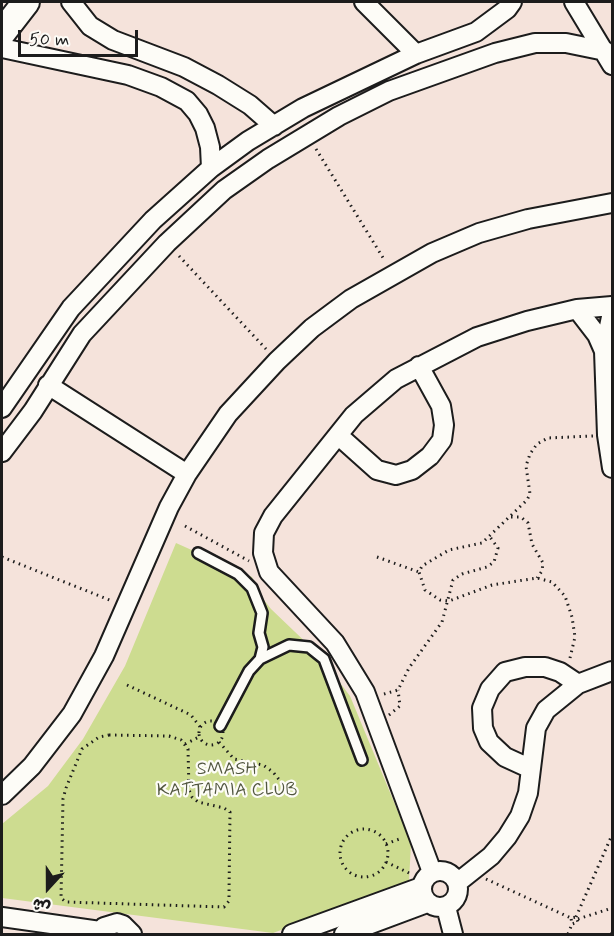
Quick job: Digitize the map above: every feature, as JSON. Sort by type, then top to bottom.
[{"type":"street","points":[[2,33],[26,2]]},
{"type":"street","points":[[71,2],[90,26],[113,40],[184,67],[218,85],[250,105],[274,126]]},
{"type":"street","points":[[364,2],[416,54]]},
{"type":"street","points":[[2,408],[71,308],[153,220],[211,168],[303,108],[416,54],[476,32],[507,9],[512,2]]},
{"type":"street","points":[[574,2],[609,58]]},
{"type":"street","points":[[2,452],[22,426],[82,334],[167,243],[224,190],[308,135],[389,91],[495,53],[535,44],[566,43],[609,58]]},
{"type":"street","points":[[2,48],[128,75],[161,87],[187,102],[198,114],[210,147],[211,168]]},
{"type":"street","points":[[2,795],[32,766],[72,714],[104,656],[124,606],[187,474],[228,414],[277,361],[312,328],[351,299],[392,273],[479,233],[528,219],[612,203]]},
{"type":"street","points":[[612,306],[577,309],[527,321],[477,337],[396,379],[354,415],[273,516],[264,533],[263,553],[269,572],[335,643],[365,692],[426,886],[440,908],[446,907],[457,897],[464,877],[502,843],[520,816],[528,793],[529,768],[536,728],[541,719],[557,700],[578,684],[612,671]]},
{"type":"street","points":[[577,309],[597,335],[604,351]]},
{"type":"street","points":[[612,312],[604,351],[607,435],[612,468]]},
{"type":"street","points":[[339,436],[377,470],[396,475],[412,470],[430,456],[442,440],[444,425],[441,406],[419,366]]},
{"type":"street","points":[[48,385],[187,474]]},
{"type":"street","points":[[529,768],[506,757],[489,742],[483,728],[482,708],[490,689],[505,672],[525,667],[545,667],[560,672],[578,684]]},
{"type":"street","points":[[344,934],[447,872],[464,877]]},
{"type":"street","points":[[292,934],[426,886]]},
{"type":"street","points":[[446,907],[453,934]]},
{"type":"street","points":[[2,917],[100,933],[104,927],[117,923],[123,925],[132,934],[137,934]]},
{"type":"lane","points":[[198,553],[238,574],[252,588],[262,613],[259,633],[263,646],[260,659]]},
{"type":"lane","points":[[220,726],[249,671],[260,659],[289,645],[309,647],[324,659],[362,760]]},
{"type":"lane","points":[[332,677],[350,665]]},
{"type":"path","points":[[308,135],[392,273]]},
{"type":"path","points":[[167,243],[277,361]]},
{"type":"path","points":[[560,672],[571,658],[574,637],[572,617],[560,588],[537,578],[492,585],[449,601],[440,600],[425,590],[419,572],[422,566],[449,550],[482,543],[511,517],[530,494],[526,466],[537,444],[548,438],[607,435]]},
{"type":"path","points":[[511,517],[521,517],[528,523],[532,544],[543,563],[542,571],[537,578]]},
{"type":"path","points":[[185,526],[269,572]]},
{"type":"path","points":[[376,722],[397,711],[399,690],[409,668],[442,622],[449,601],[448,590],[453,580],[462,574],[488,567],[494,562],[498,548],[490,537]]},
{"type":"path","points":[[2,557],[124,606]]},
{"type":"path","points":[[377,557],[419,572]]},
{"type":"path","points":[[127,685],[191,715],[201,728]]},
{"type":"path","points":[[365,692],[385,694],[399,690]]},
{"type":"path","points":[[109,735],[169,736],[185,744],[189,755],[189,790],[192,797],[198,802],[230,812],[229,902],[224,907],[66,902],[61,897],[63,799],[82,749],[89,742],[109,735]]},
{"type":"path","points":[[185,744],[200,737]]},
{"type":"path","points":[[219,742],[234,759],[263,765],[281,782]]},
{"type":"path","points":[[362,829],[369,830],[376,833],[386,844],[386,862],[377,873],[370,876],[356,876],[344,868],[340,847],[349,835],[362,829]]},
{"type":"path","points":[[572,924],[578,922],[577,918],[612,835]]},
{"type":"path","points":[[386,862],[426,886]]},
{"type":"path","points":[[464,877],[571,918],[612,908]]},
{"type":"path","points":[[568,934],[572,924],[571,918]]},
{"type":"green space","name":"SMASH KATTAMIA CLUB","points":[[176,543],[252,577],[260,595],[271,609],[317,653],[350,696],[411,843],[409,882],[273,933],[2,898],[2,824],[48,786],[83,739],[125,666]]}]
